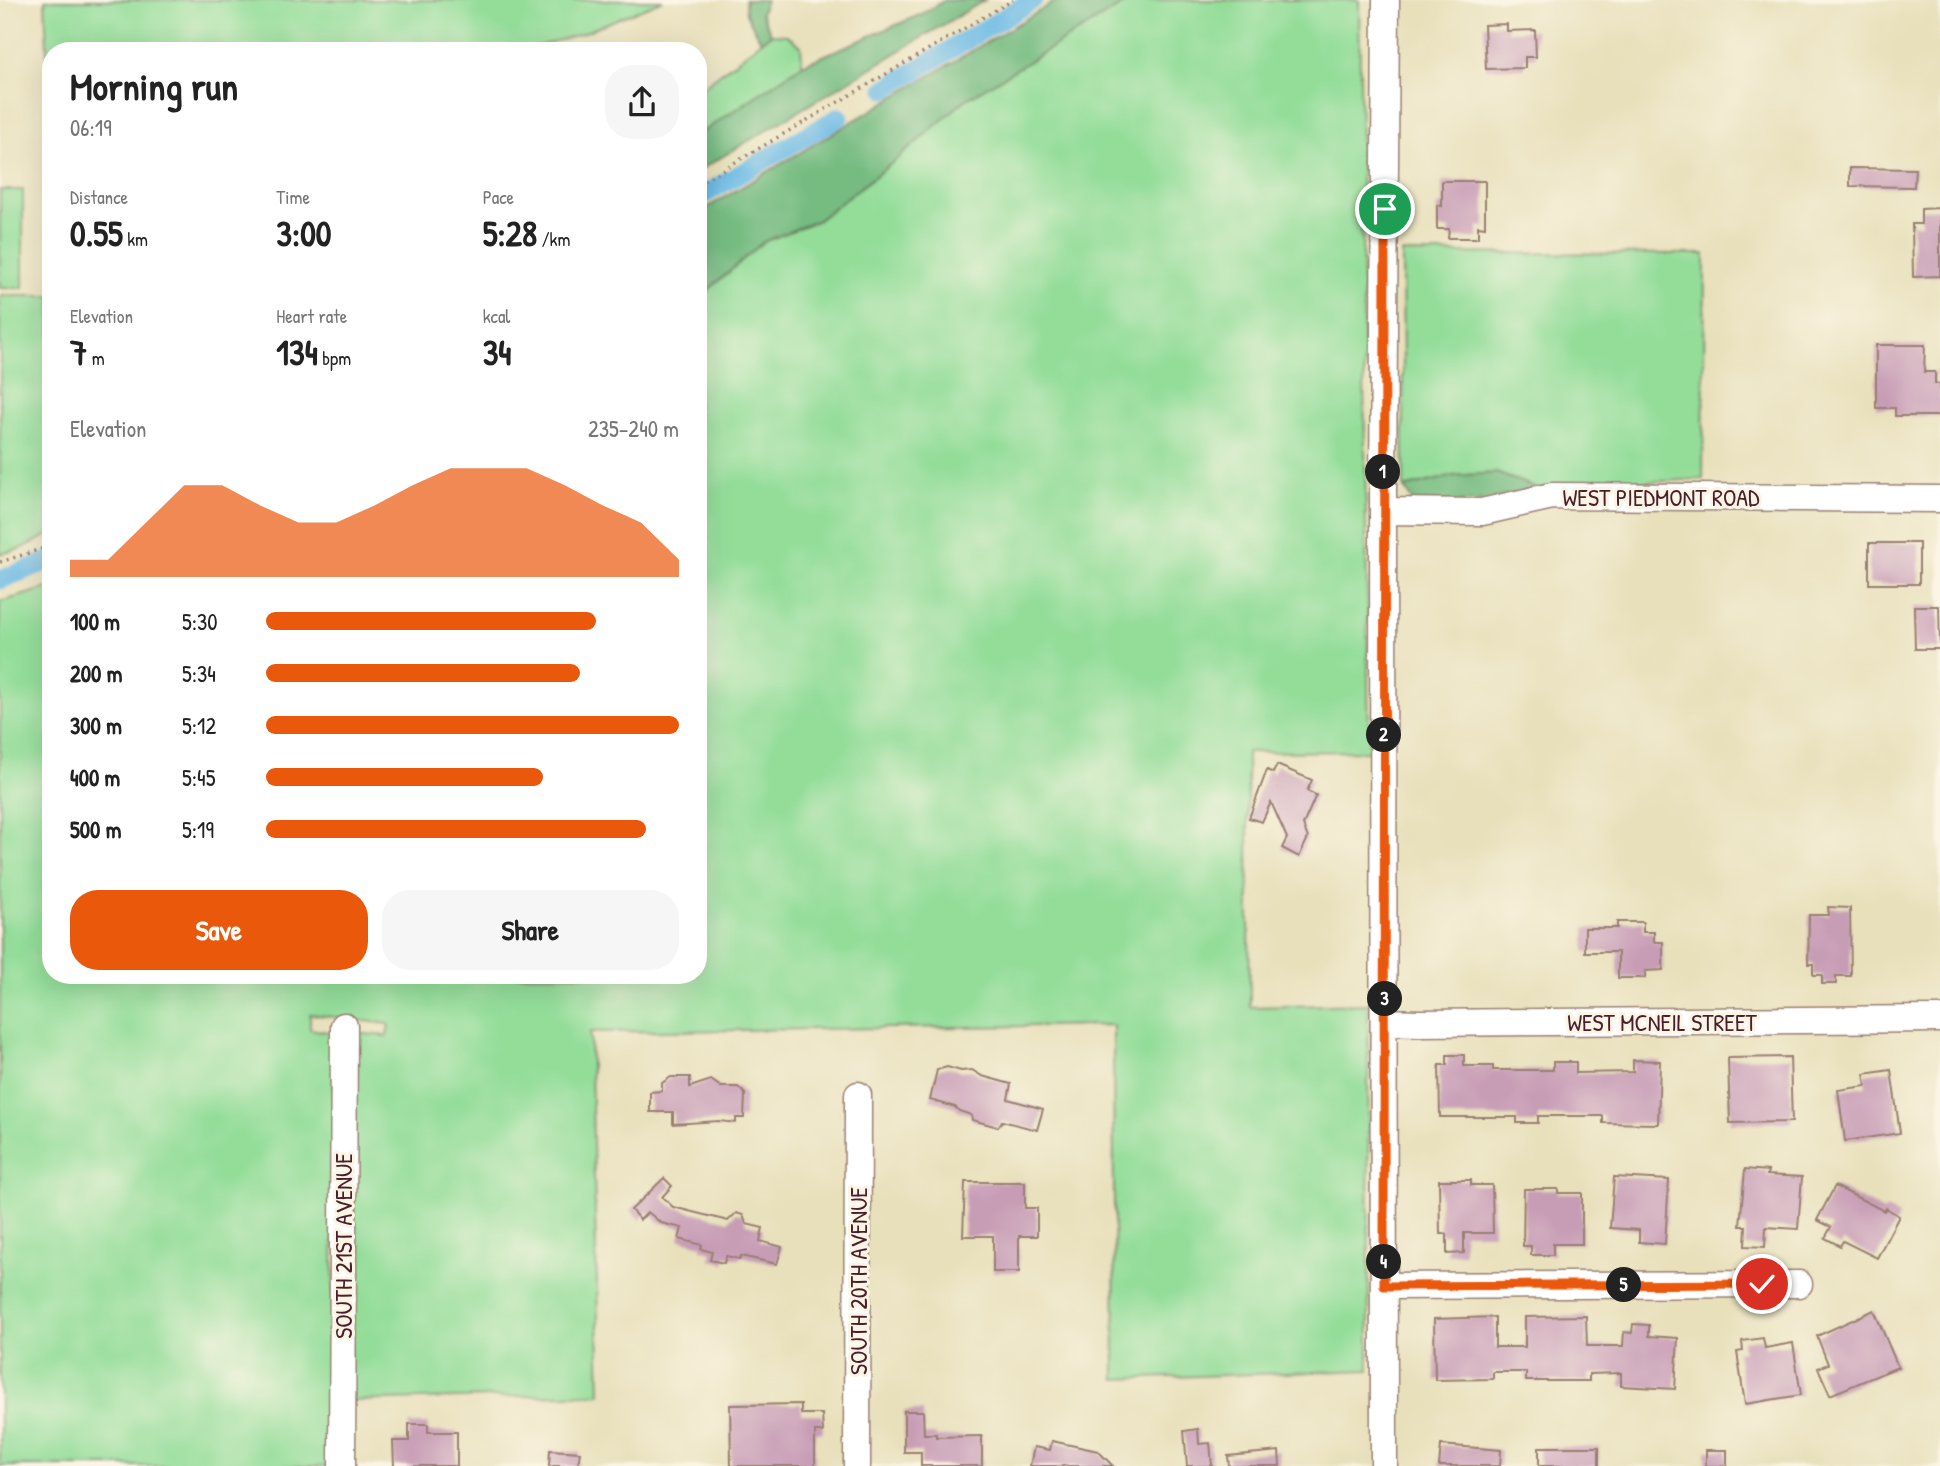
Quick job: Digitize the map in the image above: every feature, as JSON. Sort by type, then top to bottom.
[{"type":"street","points":[[1384,1466],[1383,511],[1386,0]]},
{"type":"street","name":"WEST PIEDMONT ROAD","points":[[1383,511],[1482,512],[1552,496],[1940,499]]},
{"type":"street","name":"WEST MCNEIL STREET","points":[[1385,1022],[1419,1024],[1940,1019]]},
{"type":"street","name":"SOUTH 21ST AVENUE","points":[[342,1466],[344,1026]]},
{"type":"street","name":"SOUTH 20TH AVENUE","points":[[857,1466],[858,1095]]},
{"type":"street","points":[[1384,1286],[1799,1284]]},
{"type":"path","points":[[707,179],[1013,0]]},
{"type":"path","points":[[0,562],[42,549]]},
{"type":"green space","points":[[45,0],[663,0],[583,33],[552,42],[47,42]]},
{"type":"green space","points":[[745,0],[766,0],[761,13],[771,34],[761,41],[746,14]]},
{"type":"green space","points":[[945,0],[985,0],[707,166],[707,129],[802,65],[922,14]]},
{"type":"green space","points":[[1058,0],[1130,0],[965,100],[897,159],[818,220],[763,242],[707,291],[707,208]]},
{"type":"green space","points":[[1130,0],[1359,0],[1369,751],[1247,752],[1250,1007],[1368,1004],[1369,1370],[1115,1379],[1113,1025],[590,1032],[600,1394],[349,1401],[355,1033],[387,1036],[389,1024],[310,1014],[310,1029],[334,1033],[333,1466],[0,1466],[0,602],[42,590],[42,984],[707,984],[707,291],[763,242],[818,220],[897,159],[965,100]]},
{"type":"green space","points":[[771,34],[787,35],[801,46],[802,65],[707,129],[707,84]]},
{"type":"green space","points":[[0,190],[23,190],[23,288],[0,288]]},
{"type":"green space","points":[[1402,253],[1705,254],[1703,479],[1537,488],[1496,473],[1453,476],[1404,488]]},
{"type":"green space","points":[[0,296],[42,296],[42,538],[20,549],[0,554]]},
{"type":"green space","points":[[1496,473],[1537,488],[1478,502],[1413,502],[1404,488],[1453,476]]},
{"type":"building","points":[[1507,24],[1507,31],[1535,30],[1536,57],[1525,57],[1525,68],[1486,69],[1484,25]]},
{"type":"building","points":[[1850,168],[1915,169],[1914,187],[1850,186]]},
{"type":"building","points":[[1442,181],[1485,181],[1485,227],[1478,226],[1478,238],[1448,238],[1449,229],[1437,229],[1437,205],[1442,206]]},
{"type":"building","points":[[1940,208],[1940,276],[1913,277],[1912,224],[1921,224],[1921,209]]},
{"type":"building","points":[[1876,345],[1925,345],[1924,372],[1935,372],[1935,384],[1940,384],[1940,416],[1895,416],[1895,408],[1876,408]]},
{"type":"building","points":[[1869,543],[1919,543],[1919,584],[1869,584]]},
{"type":"building","points":[[1914,606],[1939,606],[1940,649],[1915,649]]},
{"type":"building","points":[[1277,765],[1312,780],[1307,791],[1316,795],[1303,825],[1308,838],[1299,857],[1282,848],[1287,838],[1271,802],[1262,822],[1249,818],[1267,770],[1273,773]]},
{"type":"building","points":[[1828,907],[1850,908],[1851,976],[1836,976],[1836,984],[1822,984],[1822,975],[1813,975],[1813,964],[1808,964],[1809,915],[1829,915]]},
{"type":"building","points":[[1617,922],[1643,922],[1643,932],[1654,932],[1654,942],[1663,942],[1663,970],[1645,971],[1645,978],[1618,978],[1618,952],[1585,952],[1585,928],[1617,928]]},
{"type":"building","points":[[1447,1055],[1464,1055],[1464,1066],[1493,1066],[1493,1070],[1553,1070],[1553,1062],[1576,1062],[1576,1073],[1633,1072],[1633,1060],[1660,1061],[1658,1124],[1603,1123],[1603,1116],[1538,1116],[1538,1123],[1517,1123],[1517,1117],[1440,1117],[1439,1065],[1447,1065]]},
{"type":"building","points":[[1790,1057],[1792,1122],[1730,1123],[1728,1058]]},
{"type":"building","points":[[947,1067],[961,1071],[972,1070],[982,1076],[1011,1084],[1008,1099],[1043,1109],[1037,1130],[1002,1121],[998,1127],[972,1120],[971,1115],[955,1107],[930,1100],[937,1070]]},
{"type":"building","points":[[1891,1070],[1900,1133],[1845,1141],[1838,1090],[1866,1086],[1864,1074]]},
{"type":"building","points":[[671,1077],[690,1077],[690,1087],[711,1080],[721,1087],[738,1087],[745,1094],[744,1118],[736,1118],[736,1123],[719,1121],[673,1124],[673,1112],[650,1112],[650,1092],[662,1091],[662,1083]]},
{"type":"building","points":[[1745,1169],[1768,1171],[1767,1175],[1802,1177],[1798,1229],[1766,1227],[1765,1247],[1745,1246],[1746,1226],[1740,1226]]},
{"type":"building","points":[[1614,1177],[1669,1180],[1665,1244],[1639,1242],[1639,1230],[1610,1228]]},
{"type":"building","points":[[664,1178],[672,1186],[662,1197],[673,1207],[728,1221],[736,1213],[743,1215],[746,1224],[763,1228],[760,1241],[782,1247],[777,1264],[741,1256],[740,1259],[726,1256],[724,1263],[710,1260],[712,1252],[701,1249],[702,1245],[679,1239],[682,1228],[661,1223],[648,1212],[640,1220],[631,1210]]},
{"type":"building","points":[[1439,1180],[1471,1180],[1471,1185],[1492,1185],[1493,1233],[1464,1233],[1464,1253],[1447,1254],[1447,1234],[1440,1234]]},
{"type":"building","points":[[965,1182],[1025,1182],[1025,1208],[1037,1208],[1037,1236],[1019,1236],[1019,1272],[993,1272],[993,1236],[963,1236]]},
{"type":"building","points":[[1835,1186],[1899,1216],[1877,1258],[1843,1241],[1840,1246],[1825,1238],[1831,1227],[1817,1220]]},
{"type":"building","points":[[1524,1189],[1558,1189],[1558,1193],[1582,1193],[1582,1244],[1553,1244],[1553,1255],[1531,1255],[1531,1246],[1523,1246]]},
{"type":"building","points":[[1874,1310],[1898,1367],[1830,1395],[1818,1368],[1828,1364],[1817,1336]]},
{"type":"building","points":[[1586,1316],[1587,1346],[1623,1346],[1624,1332],[1632,1333],[1633,1324],[1649,1325],[1649,1336],[1678,1338],[1675,1389],[1621,1386],[1621,1373],[1589,1374],[1589,1381],[1526,1381],[1526,1372],[1493,1372],[1493,1379],[1435,1380],[1434,1319],[1495,1317],[1495,1347],[1525,1347],[1525,1317]]},
{"type":"building","points":[[1763,1338],[1765,1348],[1793,1343],[1801,1395],[1745,1404],[1737,1352],[1743,1351],[1742,1341]]},
{"type":"building","points":[[801,1404],[801,1414],[822,1414],[823,1432],[815,1432],[815,1466],[731,1466],[730,1405]]},
{"type":"building","points":[[904,1411],[923,1411],[924,1434],[936,1434],[936,1437],[982,1436],[982,1466],[921,1466],[921,1452],[904,1452]]},
{"type":"building","points":[[409,1424],[428,1424],[428,1432],[457,1432],[457,1466],[394,1466],[393,1441],[409,1441]]},
{"type":"building","points":[[1198,1429],[1199,1444],[1210,1443],[1212,1466],[1187,1466],[1184,1431]]},
{"type":"building","points":[[1052,1441],[1098,1451],[1113,1466],[1030,1466],[1034,1447],[1050,1450]]},
{"type":"building","points":[[1441,1445],[1501,1450],[1500,1466],[1439,1466]]},
{"type":"building","points":[[1539,1447],[1599,1447],[1599,1466],[1539,1466]]},
{"type":"building","points":[[550,1450],[580,1452],[578,1466],[549,1466]]},
{"type":"building","points":[[1706,1450],[1727,1450],[1727,1466],[1706,1466]]},
{"type":"building","points":[[1279,1451],[1280,1466],[1229,1466],[1228,1456]]},
{"type":"waterway","points":[[885,89],[1033,0]]},
{"type":"waterway","points":[[707,193],[839,117]]},
{"type":"waterway","points":[[0,580],[42,564]]},
{"type":"route","points":[[1385,209],[1384,1286],[1762,1284]]}]
